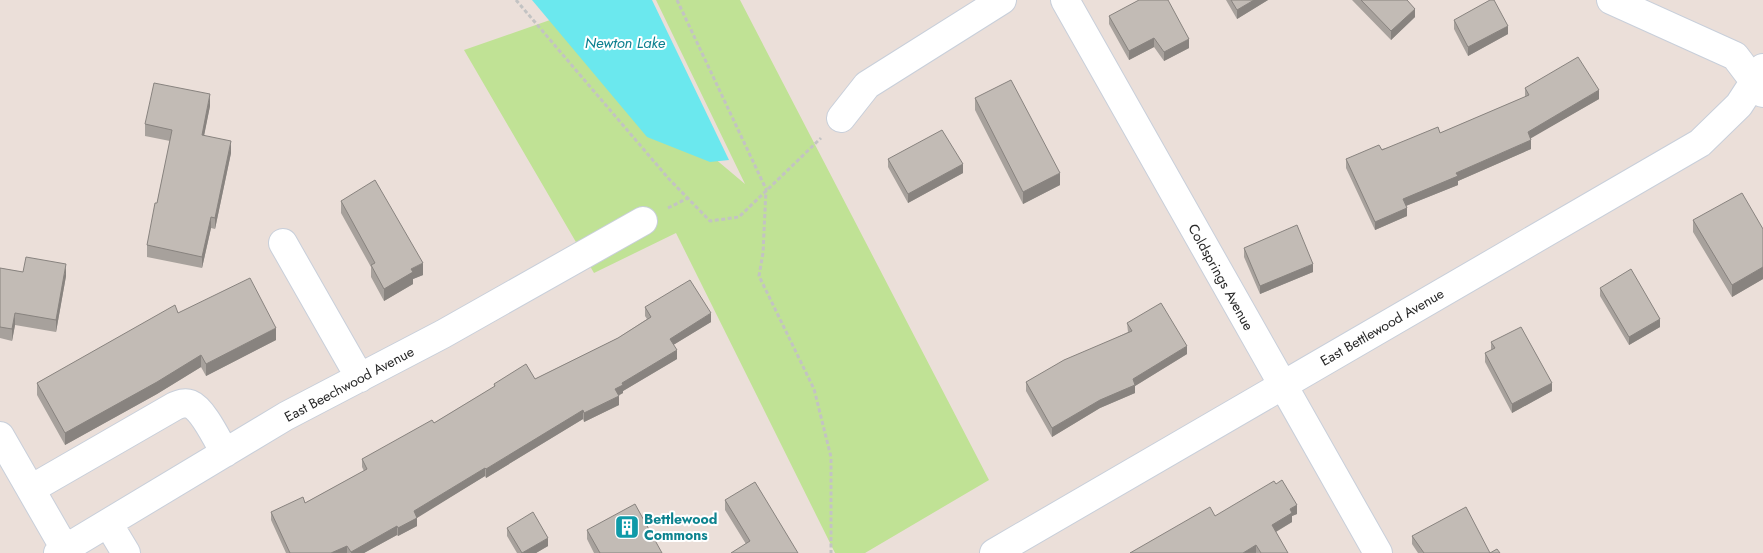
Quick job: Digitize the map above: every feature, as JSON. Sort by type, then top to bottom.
[{"type":"street","points":[[841,118],[867,85],[1002,0]]},
{"type":"street","name":"Coldsprings Avenue","points":[[1065,0],[1378,553]]},
{"type":"street","points":[[1611,0],[1735,56],[1760,81]]},
{"type":"street","name":"East Bettlewood Avenue","points":[[994,553],[1282,384],[1700,143],[1739,105],[1760,81]]},
{"type":"street","name":"East Beechwood Avenue","points":[[62,551],[286,416],[444,334],[643,221]]},
{"type":"street","points":[[283,243],[360,378]]},
{"type":"street","points":[[31,489],[174,406],[182,404],[190,404],[199,410],[225,453]]},
{"type":"street","points":[[0,436],[31,489],[62,551]]},
{"type":"street","points":[[108,523],[126,553]]},
{"type":"path","points":[[516,0],[669,179],[710,221],[739,217],[841,118]]},
{"type":"path","points":[[677,0],[766,189],[759,276],[814,389],[831,457],[831,553]]},
{"type":"green space","points":[[656,0],[740,0],[989,480],[865,553],[835,553],[676,233],[594,273],[464,50],[550,20],[745,184]]},
{"type":"water","name":"Newton Lake","points":[[532,0],[652,0],[729,160],[710,162],[647,137]]},
{"type":"building","points":[[1139,0],[1168,0],[1189,39],[1164,52],[1154,38],[1129,51],[1109,16]]},
{"type":"building","points":[[1231,0],[1254,0],[1237,10]]},
{"type":"building","points":[[1361,0],[1407,0],[1415,9],[1391,31]]},
{"type":"building","points":[[1490,0],[1494,0],[1508,26],[1468,47],[1454,20]]},
{"type":"building","points":[[1578,57],[1599,90],[1528,132],[1531,140],[1456,173],[1458,176],[1403,199],[1407,208],[1375,222],[1346,159],[1379,145],[1382,150],[1438,127],[1440,133],[1529,95],[1525,88]]},
{"type":"building","points":[[1011,80],[1060,173],[1023,192],[975,98]]},
{"type":"building","points":[[154,83],[210,94],[202,135],[231,141],[215,218],[211,217],[202,257],[147,245],[172,130],[145,124]]},
{"type":"building","points":[[942,130],[963,164],[908,194],[888,159]]},
{"type":"building","points":[[375,180],[423,263],[411,269],[413,272],[384,289],[371,265],[375,263],[341,201]]},
{"type":"building","points":[[1742,193],[1763,229],[1763,267],[1732,285],[1693,220]]},
{"type":"building","points":[[1297,225],[1313,264],[1260,286],[1244,248]]},
{"type":"building","points":[[26,257],[66,264],[56,320],[15,313],[12,329],[0,327],[0,268],[23,272]]},
{"type":"building","points":[[1631,269],[1660,319],[1629,337],[1600,288]]},
{"type":"building","points":[[250,278],[276,328],[206,364],[201,355],[157,382],[65,433],[37,383],[175,305],[178,313]]},
{"type":"building","points":[[690,280],[711,313],[670,339],[677,350],[622,383],[623,385],[615,389],[619,396],[584,413],[583,410],[414,511],[417,518],[398,528],[397,526],[351,552],[347,546],[331,553],[290,553],[271,512],[303,497],[305,503],[367,469],[362,459],[432,420],[434,423],[495,386],[494,384],[526,364],[535,379],[618,338],[651,317],[645,307]]},
{"type":"building","points":[[1161,303],[1187,346],[1133,379],[1135,385],[1100,400],[1052,428],[1026,382],[1064,360],[1132,331],[1127,323]]},
{"type":"building","points":[[1521,327],[1552,383],[1512,404],[1485,353],[1495,348],[1491,342]]},
{"type":"building","points":[[1282,480],[1297,505],[1290,509],[1292,513],[1272,525],[1288,553],[1261,553],[1256,545],[1243,553],[1130,553],[1210,507],[1215,516],[1274,481],[1276,484]]},
{"type":"building","points":[[755,482],[798,553],[731,553],[750,541],[725,500]]},
{"type":"building","name":"Bettlewood Commons","points":[[635,504],[662,553],[600,553],[587,530]]},
{"type":"building","points":[[1466,507],[1490,553],[1424,553],[1412,536]]},
{"type":"building","points":[[533,512],[548,538],[522,553],[507,528]]},
{"type":"building","points":[[1497,549],[1500,553],[1490,553]]},
{"type":"place","name":"Bettlewood Commons","points":[[627,527]]}]
